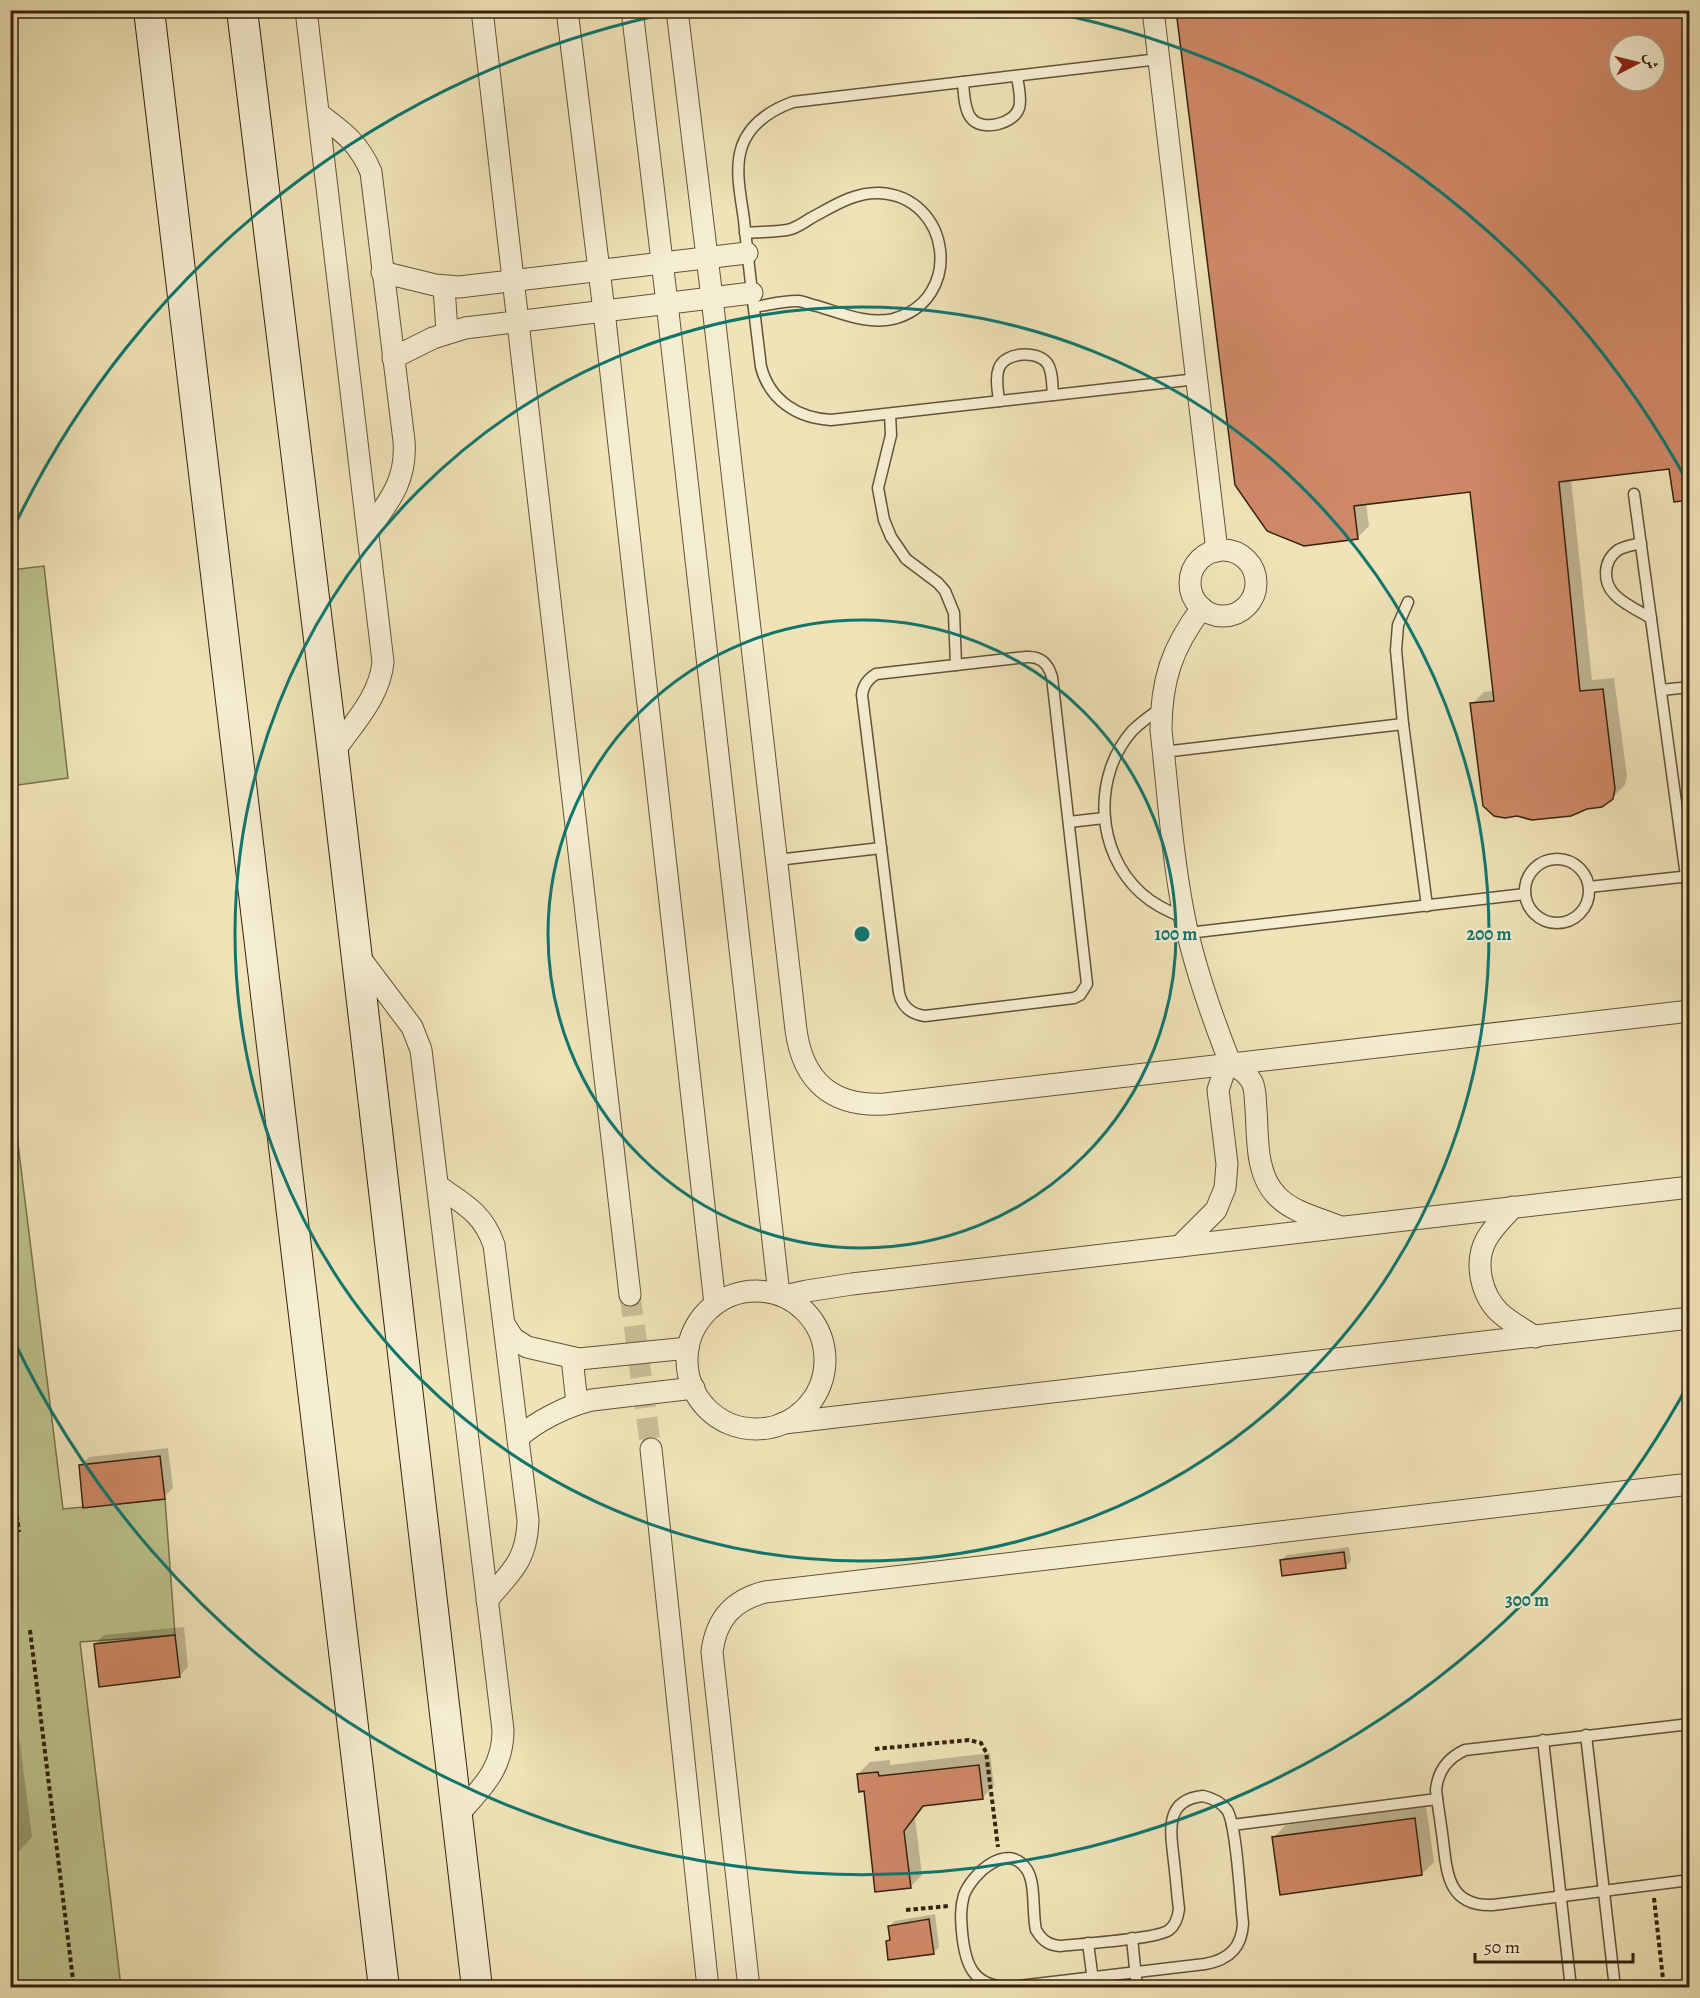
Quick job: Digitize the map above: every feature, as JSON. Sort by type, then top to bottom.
[{"type":"main road","points":[[149,10],[384,1988]]},
{"type":"main road","points":[[242,10],[333,753],[477,1988]]},
{"type":"street","points":[[306,10],[383,652],[382,672],[375,692],[333,753]]},
{"type":"street","points":[[482,10],[630,1295]]},
{"type":"street","points":[[567,10],[604,311],[715,1304]]},
{"type":"street","points":[[632,10],[782,1295]]},
{"type":"street","points":[[677,10],[708,258],[799,1049],[806,1066],[817,1081],[831,1093],[848,1101],[866,1105],[885,1104],[1689,1011]]},
{"type":"street","points":[[1153,10],[1217,551]]},
{"type":"street","points":[[319,114],[350,137],[359,148],[368,166],[373,186],[404,441],[403,471],[393,495],[368,531]]},
{"type":"street","points":[[382,272],[444,287],[467,286],[708,258],[746,243]]},
{"type":"street","points":[[444,287],[447,332]]},
{"type":"street","points":[[393,358],[447,332],[465,328],[712,298],[753,300]]},
{"type":"street","points":[[1217,551],[1228,551],[1245,559],[1252,567],[1255,576],[1256,586],[1248,605],[1231,615],[1211,614],[1202,608],[1192,593],[1192,575],[1201,559],[1217,551]]},
{"type":"street","points":[[1202,608],[1189,626],[1169,665],[1161,708],[1163,752],[1176,864],[1187,926],[1207,1000],[1231,1065],[1244,1071],[1252,1083],[1263,1173],[1274,1194],[1291,1208],[1341,1227]]},
{"type":"street","points":[[356,951],[406,1016],[418,1038],[421,1050],[503,1730],[503,1747],[491,1777],[457,1816]]},
{"type":"street","points":[[1180,1246],[1208,1219],[1221,1199],[1227,1176],[1218,1090],[1224,1072],[1231,1065]]},
{"type":"street","points":[[1225,1152],[1238,1145],[1252,1145],[1259,1148]]},
{"type":"street","points":[[438,1186],[474,1211],[490,1232],[495,1251],[528,1520],[527,1538],[522,1556],[487,1599]]},
{"type":"street","points":[[782,1295],[829,1287],[1689,1187]]},
{"type":"street","points":[[1513,1208],[1493,1229],[1485,1242],[1480,1272],[1484,1287],[1500,1313],[1535,1337]]},
{"type":"street","points":[[784,1423],[801,1412],[814,1398],[822,1379],[825,1360],[822,1340],[814,1322],[801,1307],[782,1295],[763,1291],[746,1291],[730,1295],[715,1304],[703,1316],[694,1331],[688,1348],[687,1361],[694,1388],[703,1403],[716,1416],[732,1424],[749,1428],[767,1428],[784,1423],[1689,1318]]},
{"type":"street","points":[[504,1324],[513,1338],[527,1347],[551,1351],[572,1358],[587,1359],[688,1348]]},
{"type":"street","points":[[572,1358],[578,1403]]},
{"type":"street","points":[[518,1438],[532,1426],[578,1403],[694,1388]]},
{"type":"street","points":[[651,1449],[708,1988]]},
{"type":"street","points":[[748,1988],[712,1652],[718,1628],[732,1608],[742,1600],[777,1590],[1689,1484]]},
{"type":"lane","points":[[1159,59],[793,102],[768,114],[757,123],[743,145],[739,158],[739,172],[746,243],[764,380],[771,391],[793,411],[818,420],[1197,379]]},
{"type":"lane","points":[[963,82],[967,109],[971,118],[977,123],[995,124],[1011,119],[1018,112],[1020,105],[1017,76]]},
{"type":"lane","points":[[746,243],[791,229],[836,204],[877,193],[892,195],[918,209],[937,234],[940,248],[941,263],[938,278],[926,300],[917,308],[891,319],[867,320],[799,301],[753,300]]},
{"type":"lane","points":[[999,401],[997,377],[999,367],[1004,361],[1013,357],[1030,355],[1038,356],[1046,362],[1050,369],[1053,395]]},
{"type":"lane","points":[[890,414],[891,435],[878,488],[884,520],[891,537],[906,559],[945,591],[954,614],[956,665]]},
{"type":"lane","points":[[1589,887],[1688,876],[1634,494]]},
{"type":"lane","points":[[1641,543],[1625,547],[1612,556],[1606,571],[1606,579],[1619,599],[1651,618]]},
{"type":"lane","points":[[1408,602],[1402,613],[1396,637],[1403,724],[1427,906]]},
{"type":"lane","points":[[1038,657],[1048,665],[1052,677],[1069,822],[1087,977],[1087,984],[1080,995],[1068,999],[925,1016],[908,1010],[899,993],[862,695],[863,688],[870,677],[876,674],[1038,657]]},
{"type":"lane","points":[[1661,690],[1689,687]]},
{"type":"lane","points":[[1161,708],[1132,732],[1121,747],[1107,781],[1104,818],[1112,851],[1129,881],[1154,903],[1187,926],[1427,906],[1526,894]]},
{"type":"lane","points":[[1163,752],[1403,724]]},
{"type":"lane","points":[[1069,822],[1104,818]]},
{"type":"lane","points":[[777,860],[881,848]]},
{"type":"lane","points":[[1558,859],[1567,861],[1582,871],[1589,887],[1589,896],[1581,913],[1565,922],[1547,922],[1539,918],[1528,903],[1526,894],[1528,877],[1534,869],[1541,864],[1558,859]]},
{"type":"lane","points":[[1689,1724],[1474,1748],[1450,1759],[1437,1781],[1437,1799],[1449,1881],[1459,1896],[1467,1901],[1484,1905],[1689,1880]]},
{"type":"lane","points":[[1586,1735],[1615,1988]]},
{"type":"lane","points":[[1543,1740],[1571,1988]]},
{"type":"lane","points":[[1194,1797],[1212,1798],[1226,1808],[1232,1825],[1243,1923],[1242,1934],[1239,1943],[1225,1958],[1215,1962],[1136,1972],[1093,1982],[1002,1987],[985,1982],[972,1970],[964,1954],[962,1905],[967,1888],[977,1874],[1000,1859],[1006,1858],[1018,1862],[1027,1870],[1031,1882],[1034,1922],[1040,1936],[1052,1945],[1162,1934],[1169,1930],[1178,1917],[1179,1909],[1170,1831],[1171,1822],[1179,1806],[1194,1797]]},
{"type":"lane","points":[[1232,1825],[1437,1799]]},
{"type":"lane","points":[[1132,1938],[1137,1988]]},
{"type":"lane","points":[[1088,1943],[1093,1982]]},
{"type":"path","points":[[10,1463],[19,1532]]},
{"type":"path","points":[[30,1630],[74,1988]]},
{"type":"path","points":[[874,1749],[969,1740],[981,1743],[986,1752],[1000,1859]]},
{"type":"path","points":[[1653,1885],[1664,1988]]},
{"type":"path","points":[[906,1911],[962,1905]]},
{"type":"green space","points":[[44,566],[68,778],[11,786],[11,570]]},
{"type":"green space","points":[[10,1079],[63,1509],[165,1499],[175,1635],[80,1642],[121,1987],[11,1987]]},
{"type":"building","points":[[1176,10],[1689,10],[1689,500],[1674,502],[1669,469],[1559,482],[1580,691],[1603,689],[1615,789],[1613,799],[1602,807],[1587,809],[1571,816],[1532,820],[1517,816],[1505,818],[1494,816],[1483,806],[1470,703],[1494,701],[1470,492],[1354,506],[1358,539],[1304,546],[1267,531],[1235,485]]},
{"type":"building","points":[[160,1456],[165,1499],[83,1508],[79,1465]]},
{"type":"building","points":[[1344,1552],[1346,1568],[1282,1576],[1280,1560]]},
{"type":"building","points":[[175,1635],[180,1677],[99,1687],[94,1644]]},
{"type":"building","points":[[979,1765],[983,1799],[923,1806],[904,1831],[911,1888],[875,1892],[864,1791],[859,1792],[857,1774],[878,1772],[879,1776]]},
{"type":"building","points":[[1415,1818],[1422,1875],[1280,1895],[1272,1837]]},
{"type":"building","points":[[929,1919],[934,1954],[888,1960],[886,1941],[890,1940],[888,1926]]},
{"type":"tunnel","points":[[630,1295],[651,1449]]}]
